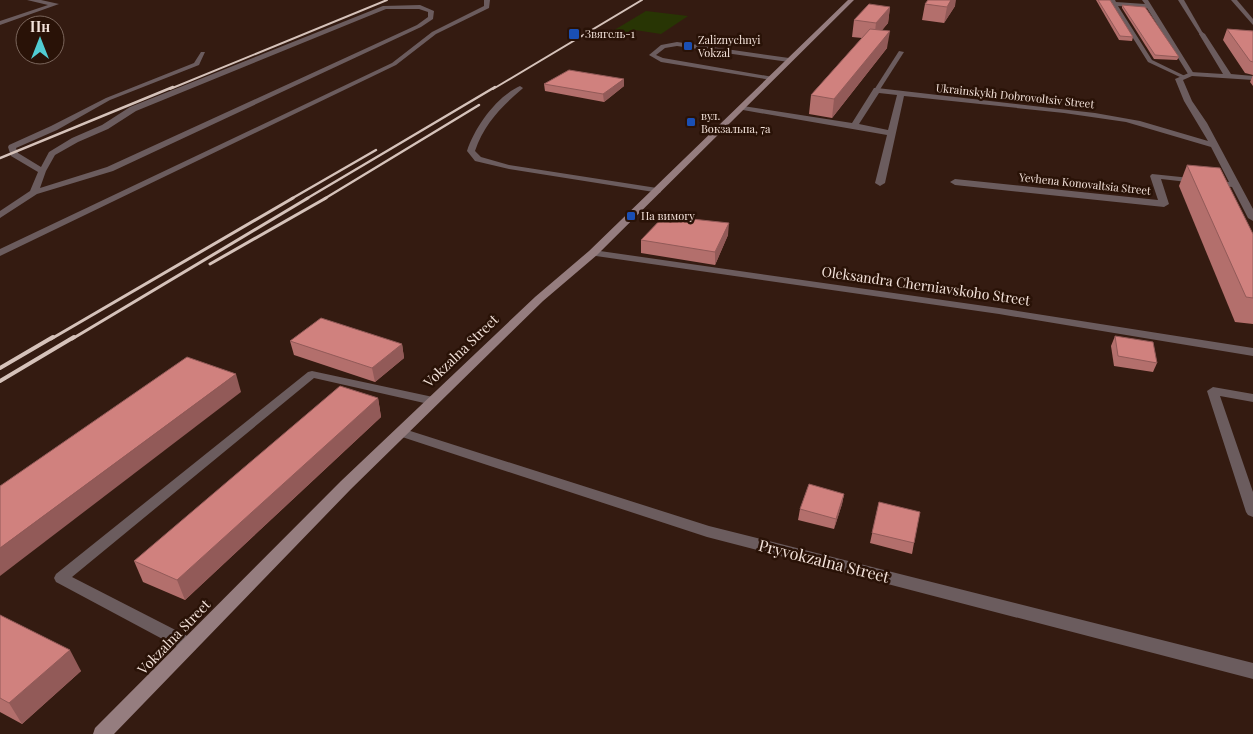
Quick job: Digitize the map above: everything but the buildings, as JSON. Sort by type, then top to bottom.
[{"type":"street","points":[[0,23],[56,4],[30,0]]},
{"type":"street","name":"Vokzalna Street","points":[[102,734],[400,432],[539,299],[593,253],[851,0]]},
{"type":"street","points":[[1202,34],[1228,76]]},
{"type":"street","points":[[1253,78],[1191,74],[1181,78],[1188,101],[1253,218]]},
{"type":"street","points":[[854,126],[877,90]]},
{"type":"street","name":"Ukrainskykh Dobrovoltsiv Street","points":[[877,90],[926,99],[1047,109],[1128,120],[1214,145]]},
{"type":"street","points":[[880,183],[901,94]]},
{"type":"street","points":[[743,108],[892,133]]},
{"type":"street","name":"Yevhena Konovaltsia Street","points":[[955,182],[1164,204],[1155,176],[1235,185]]},
{"type":"street","name":"Oleksandra Cherniavskoho Street","points":[[593,253],[999,311],[1253,352]]},
{"type":"street","name":"Pryvokzalna Street","points":[[400,432],[707,531],[1253,671]]},
{"type":"lane","points":[[0,253],[394,64],[434,33],[487,8],[487,0]]},
{"type":"lane","points":[[1180,0],[1202,34]]},
{"type":"lane","points":[[1234,0],[1253,24]]},
{"type":"lane","points":[[1113,2],[1147,3],[1191,74]]},
{"type":"lane","points":[[1113,2],[1150,61],[1181,78]]},
{"type":"lane","points":[[0,215],[34,192],[110,169],[242,110],[419,26],[431,18],[431,11],[420,7],[385,8],[134,110],[52,154],[42,171],[34,192]]},
{"type":"lane","points":[[771,78],[661,60],[652,56],[663,46],[677,44],[789,60]]},
{"type":"lane","points":[[877,90],[901,52]]},
{"type":"lane","points":[[42,171],[14,154],[12,147],[54,128],[108,98],[197,64],[203,53]]},
{"type":"lane","points":[[520,88],[490,112],[476,134],[471,151],[478,159],[509,167],[657,191]]},
{"type":"lane","points":[[189,645],[61,578],[312,374],[433,401]]},
{"type":"lane","points":[[1253,398],[1213,391],[1253,512]]},
{"type":"green space","points":[[646,11],[688,16],[661,34],[635,30],[623,37],[613,36],[611,32]]},
{"type":"railway","points":[[170,89],[387,0]]},
{"type":"railway","points":[[493,89],[642,0]]},
{"type":"railway","points":[[0,158],[173,87]]},
{"type":"railway","points":[[306,199],[495,87]]},
{"type":"railway","points":[[324,199],[479,105]]},
{"type":"railway","points":[[291,199],[376,150]]},
{"type":"railway","points":[[51,339],[293,198]]},
{"type":"railway","points":[[72,339],[308,198]]},
{"type":"railway","points":[[210,264],[326,198]]},
{"type":"railway","points":[[0,368],[53,337]]},
{"type":"railway","points":[[0,381],[74,337]]},
{"type":"place","name":"Звягель-1","points":[[574,34]]},
{"type":"place","name":"Zaliznychnyi Vokzal","points":[[688,46]]},
{"type":"place","name":"вул. Вокзальна, 7а","points":[[691,122]]},
{"type":"place","name":"На вимогу","points":[[631,216]]}]
